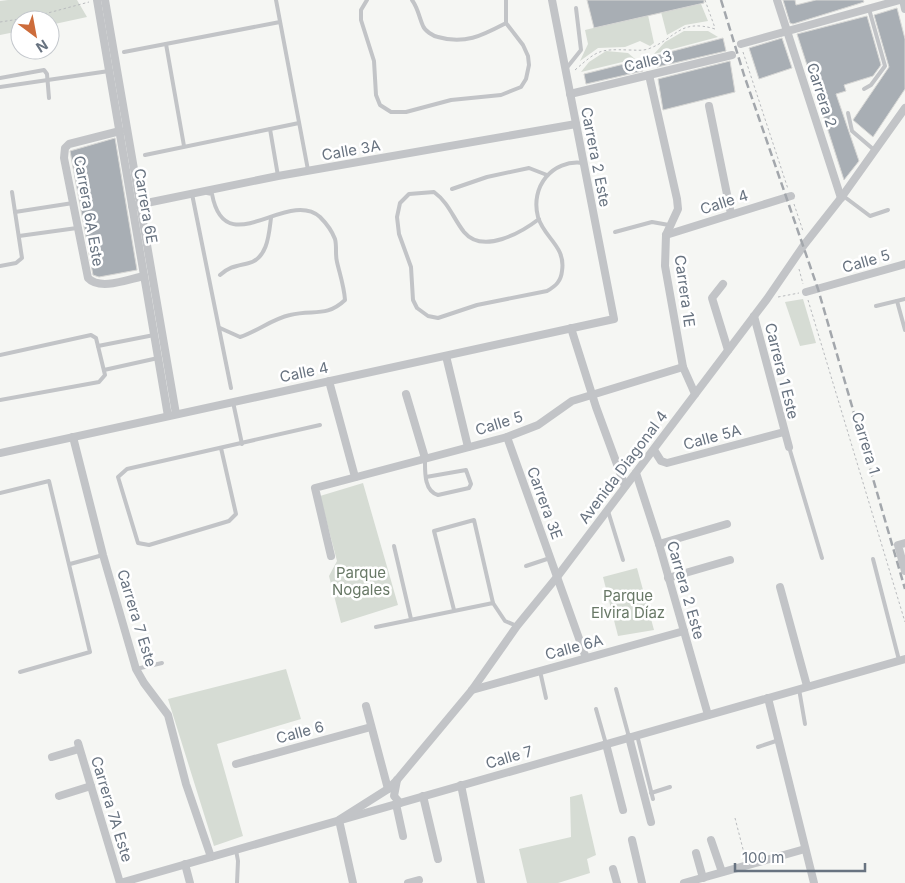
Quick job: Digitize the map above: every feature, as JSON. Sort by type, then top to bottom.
[{"type":"street","name":"Carrera 6E","points":[[97,0],[120,131],[136,205],[144,276],[158,358],[172,415]]},
{"type":"street","name":"Carrera 6E","points":[[105,0],[136,205],[172,415]]},
{"type":"street","name":"Carrera 2 Este","points":[[552,0],[614,319]]},
{"type":"street","name":"Carrera 2","points":[[777,0],[842,196]]},
{"type":"street","points":[[741,44],[901,0],[905,9]]},
{"type":"street","name":"Calle 3","points":[[570,94],[732,55]]},
{"type":"street","name":"Carrera 1E","points":[[649,75],[678,209],[666,235],[665,266],[683,367],[695,394]]},
{"type":"street","points":[[709,106],[731,214]]},
{"type":"street","name":"Avenida Diagonal 4","points":[[339,820],[388,789],[472,690],[516,626],[557,577],[767,299],[905,108]]},
{"type":"street","name":"Calle 3A","points":[[136,205],[278,176],[576,124]]},
{"type":"street","name":"Carrera 6A Este","points":[[120,131],[69,144],[64,158],[86,273],[91,282],[102,284],[144,276]]},
{"type":"street","name":"Calle 4","points":[[666,235],[790,196]]},
{"type":"street","name":"Calle 5","points":[[806,292],[905,264]]},
{"type":"street","points":[[723,284],[712,296],[728,350]]},
{"type":"street","name":"Carrera 1 Este","points":[[754,316],[789,446]]},
{"type":"street","name":"Calle 4","points":[[0,453],[614,319]]},
{"type":"street","points":[[571,328],[625,486]]},
{"type":"street","points":[[446,356],[468,446]]},
{"type":"street","name":"Calle 5","points":[[331,556],[315,488],[507,437],[538,425],[557,410],[592,394],[683,367]]},
{"type":"street","points":[[329,381],[355,477]]},
{"type":"street","points":[[406,394],[425,458]]},
{"type":"street","name":"Calle 5A","points":[[654,450],[661,461],[667,463],[784,432]]},
{"type":"street","name":"Carrera 7 Este","points":[[73,436],[103,555],[136,669],[168,715],[186,784],[211,857]]},
{"type":"street","name":"Carrera 3E","points":[[507,437],[586,658]]},
{"type":"street","name":"Carrera 2 Este","points":[[636,473],[659,544],[708,715]]},
{"type":"street","points":[[659,544],[727,524]]},
{"type":"street","points":[[902,544],[905,571]]},
{"type":"street","points":[[668,578],[730,560]]},
{"type":"street","points":[[780,587],[803,688]]},
{"type":"street","name":"Calle 6A","points":[[472,690],[684,632]]},
{"type":"street","name":"Calle 7","points":[[120,883],[902,659]]},
{"type":"street","points":[[768,698],[814,883]]},
{"type":"street","points":[[366,706],[388,789]]},
{"type":"street","name":"Calle 6","points":[[236,764],[372,727]]},
{"type":"street","points":[[629,737],[652,822]]},
{"type":"street","points":[[606,744],[623,810]]},
{"type":"street","name":"Carrera 7A Este","points":[[52,757],[78,746],[120,883]]},
{"type":"street","points":[[397,780],[394,796],[398,803],[403,836]]},
{"type":"street","points":[[461,785],[481,883]]},
{"type":"street","points":[[59,796],[91,786]]},
{"type":"street","points":[[423,796],[438,859]]},
{"type":"street","points":[[339,820],[353,883]]},
{"type":"street","points":[[632,840],[642,883]]},
{"type":"street","points":[[711,840],[722,872]]},
{"type":"street","points":[[684,883],[805,849]]},
{"type":"street","points":[[696,853],[703,878]]},
{"type":"street","points":[[185,864],[190,883]]},
{"type":"street","points":[[613,869],[617,883]]},
{"type":"street","points":[[408,883],[419,880]]},
{"type":"lane","points":[[276,0],[308,172]]},
{"type":"lane","points":[[366,0],[361,20],[374,61],[376,95],[380,104],[391,112],[406,112],[451,100],[501,95],[521,87],[528,72],[528,56],[523,45],[506,23],[506,0]]},
{"type":"lane","points":[[412,0],[423,27],[434,36],[445,39],[459,42],[479,37],[506,23]]},
{"type":"lane","points":[[566,73],[581,50],[576,8]]},
{"type":"lane","points":[[864,89],[871,85],[885,66],[869,8]]},
{"type":"lane","points":[[124,52],[280,22]]},
{"type":"lane","points":[[166,44],[184,146]]},
{"type":"lane","points":[[0,78],[44,70],[48,81],[49,98]]},
{"type":"lane","points":[[0,87],[110,71]]},
{"type":"lane","points":[[848,113],[852,131],[874,149]]},
{"type":"lane","points":[[144,154],[300,123]]},
{"type":"lane","points":[[270,129],[278,176]]},
{"type":"lane","points":[[539,219],[512,236],[495,241],[478,240],[466,234],[444,199],[434,192],[421,191],[409,194],[400,203],[397,217],[399,234],[411,267],[413,300],[416,308],[428,316],[438,318],[477,305],[547,291],[556,286],[562,275],[562,253],[539,219],[536,200],[547,175],[560,165],[583,163]]},
{"type":"lane","points":[[452,189],[472,181],[529,168],[547,175]]},
{"type":"lane","points":[[0,266],[16,264],[22,258],[12,192]]},
{"type":"lane","points":[[202,193],[212,194],[221,216],[234,224],[249,225],[290,210],[303,209],[315,213],[325,222],[335,240],[345,300],[336,308],[324,312],[292,314],[277,318],[254,332],[240,337],[220,328]]},
{"type":"lane","points":[[192,194],[231,388]]},
{"type":"lane","points":[[842,196],[870,216],[888,210]]},
{"type":"lane","points":[[15,212],[73,203]]},
{"type":"lane","points":[[220,275],[233,266],[252,262],[259,257],[267,240],[271,218]]},
{"type":"lane","points":[[615,232],[652,222],[669,225]]},
{"type":"lane","points":[[19,236],[77,228]]},
{"type":"lane","points":[[876,306],[905,299]]},
{"type":"lane","points":[[897,301],[905,330]]},
{"type":"lane","points":[[0,355],[91,335],[96,338],[105,375],[99,382],[0,400]]},
{"type":"lane","points":[[98,346],[154,335]]},
{"type":"lane","points":[[104,370],[158,358]]},
{"type":"lane","points":[[233,402],[242,444]]},
{"type":"lane","points":[[221,448],[236,514],[234,518],[149,545],[138,543],[118,477],[121,472],[127,469],[320,425]]},
{"type":"lane","points":[[789,446],[822,558]]},
{"type":"lane","points":[[425,458],[426,477],[428,486],[433,494],[438,495],[469,488],[471,484],[466,470],[426,477]]},
{"type":"lane","points":[[0,493],[49,481],[90,652],[20,672]]},
{"type":"lane","points":[[607,509],[623,560]]},
{"type":"lane","points":[[454,610],[434,531],[474,520],[493,603],[505,621],[516,626]]},
{"type":"lane","points":[[394,546],[411,619]]},
{"type":"lane","points":[[70,564],[103,555]]},
{"type":"lane","points":[[526,566],[550,558]]},
{"type":"lane","points":[[873,558],[902,659]]},
{"type":"lane","points":[[376,627],[493,603]]},
{"type":"lane","points":[[136,669],[162,663]]},
{"type":"lane","points":[[540,671],[546,698]]},
{"type":"lane","points":[[803,688],[805,724]]},
{"type":"lane","points":[[616,689],[629,737]]},
{"type":"lane","points":[[596,709],[606,744]]},
{"type":"lane","points":[[637,735],[653,799]]},
{"type":"lane","points":[[758,747],[779,740]]},
{"type":"lane","points":[[651,792],[670,787]]},
{"type":"lane","points":[[236,850],[238,861],[237,883]]},
{"type":"path","points":[[0,22],[33,17],[97,0]]},
{"type":"path","points":[[566,73],[597,51],[607,49],[642,51],[655,46],[685,27],[702,25],[715,29],[705,0]]},
{"type":"path","points":[[741,44],[790,196],[807,242]]},
{"type":"path","name":"Carrera 1","points":[[800,272],[905,622]]},
{"type":"path","points":[[767,299],[806,292]]},
{"type":"path","points":[[735,818],[748,865]]},
{"type":"green space","points":[[77,0],[87,17],[60,23],[60,10],[10,10],[10,33],[0,35],[0,1]]},
{"type":"green space","points":[[701,4],[708,21],[685,25],[667,35],[661,12]]},
{"type":"green space","points":[[648,15],[654,43],[650,46],[640,41],[625,47],[598,48],[580,61],[588,44],[585,30]]},
{"type":"green space","points":[[684,31],[708,31],[718,37],[654,54],[665,42]]},
{"type":"green space","points":[[606,51],[628,53],[635,59],[581,72],[589,62]]},
{"type":"green space","points":[[803,299],[816,343],[800,346],[785,302]]},
{"type":"green space","name":"Parque Nogales","points":[[363,483],[398,605],[341,623],[329,576],[337,561],[320,496]]},
{"type":"green space","name":"Parque Elvira Díaz","points":[[637,568],[654,630],[618,636],[603,577]]},
{"type":"green space","points":[[286,669],[301,719],[217,744],[243,836],[214,846],[168,699]]},
{"type":"green space","points":[[582,794],[596,855],[587,859],[590,873],[558,883],[527,883],[519,849],[571,837],[570,797]]},
{"type":"building","points":[[587,0],[704,0],[704,3],[594,28]]},
{"type":"building","points":[[783,0],[795,0],[796,5],[816,0],[863,0],[864,2],[793,24],[790,23]]},
{"type":"building","points":[[897,8],[905,39],[905,89],[873,137],[853,120],[889,67],[874,15]]},
{"type":"building","points":[[867,16],[881,65],[873,76],[844,85],[846,91],[836,94],[859,161],[844,180],[797,34]]},
{"type":"building","points":[[723,38],[726,51],[657,67],[654,56]]},
{"type":"building","points":[[782,38],[792,68],[759,79],[749,48]]},
{"type":"building","points":[[640,60],[643,71],[586,84],[584,74]]},
{"type":"building","points":[[730,61],[735,92],[663,110],[658,79]]},
{"type":"building","points":[[115,138],[137,270],[99,277],[93,275],[70,151]]},
{"type":"railway","points":[[721,0],[744,75],[818,289],[905,589]]}]
